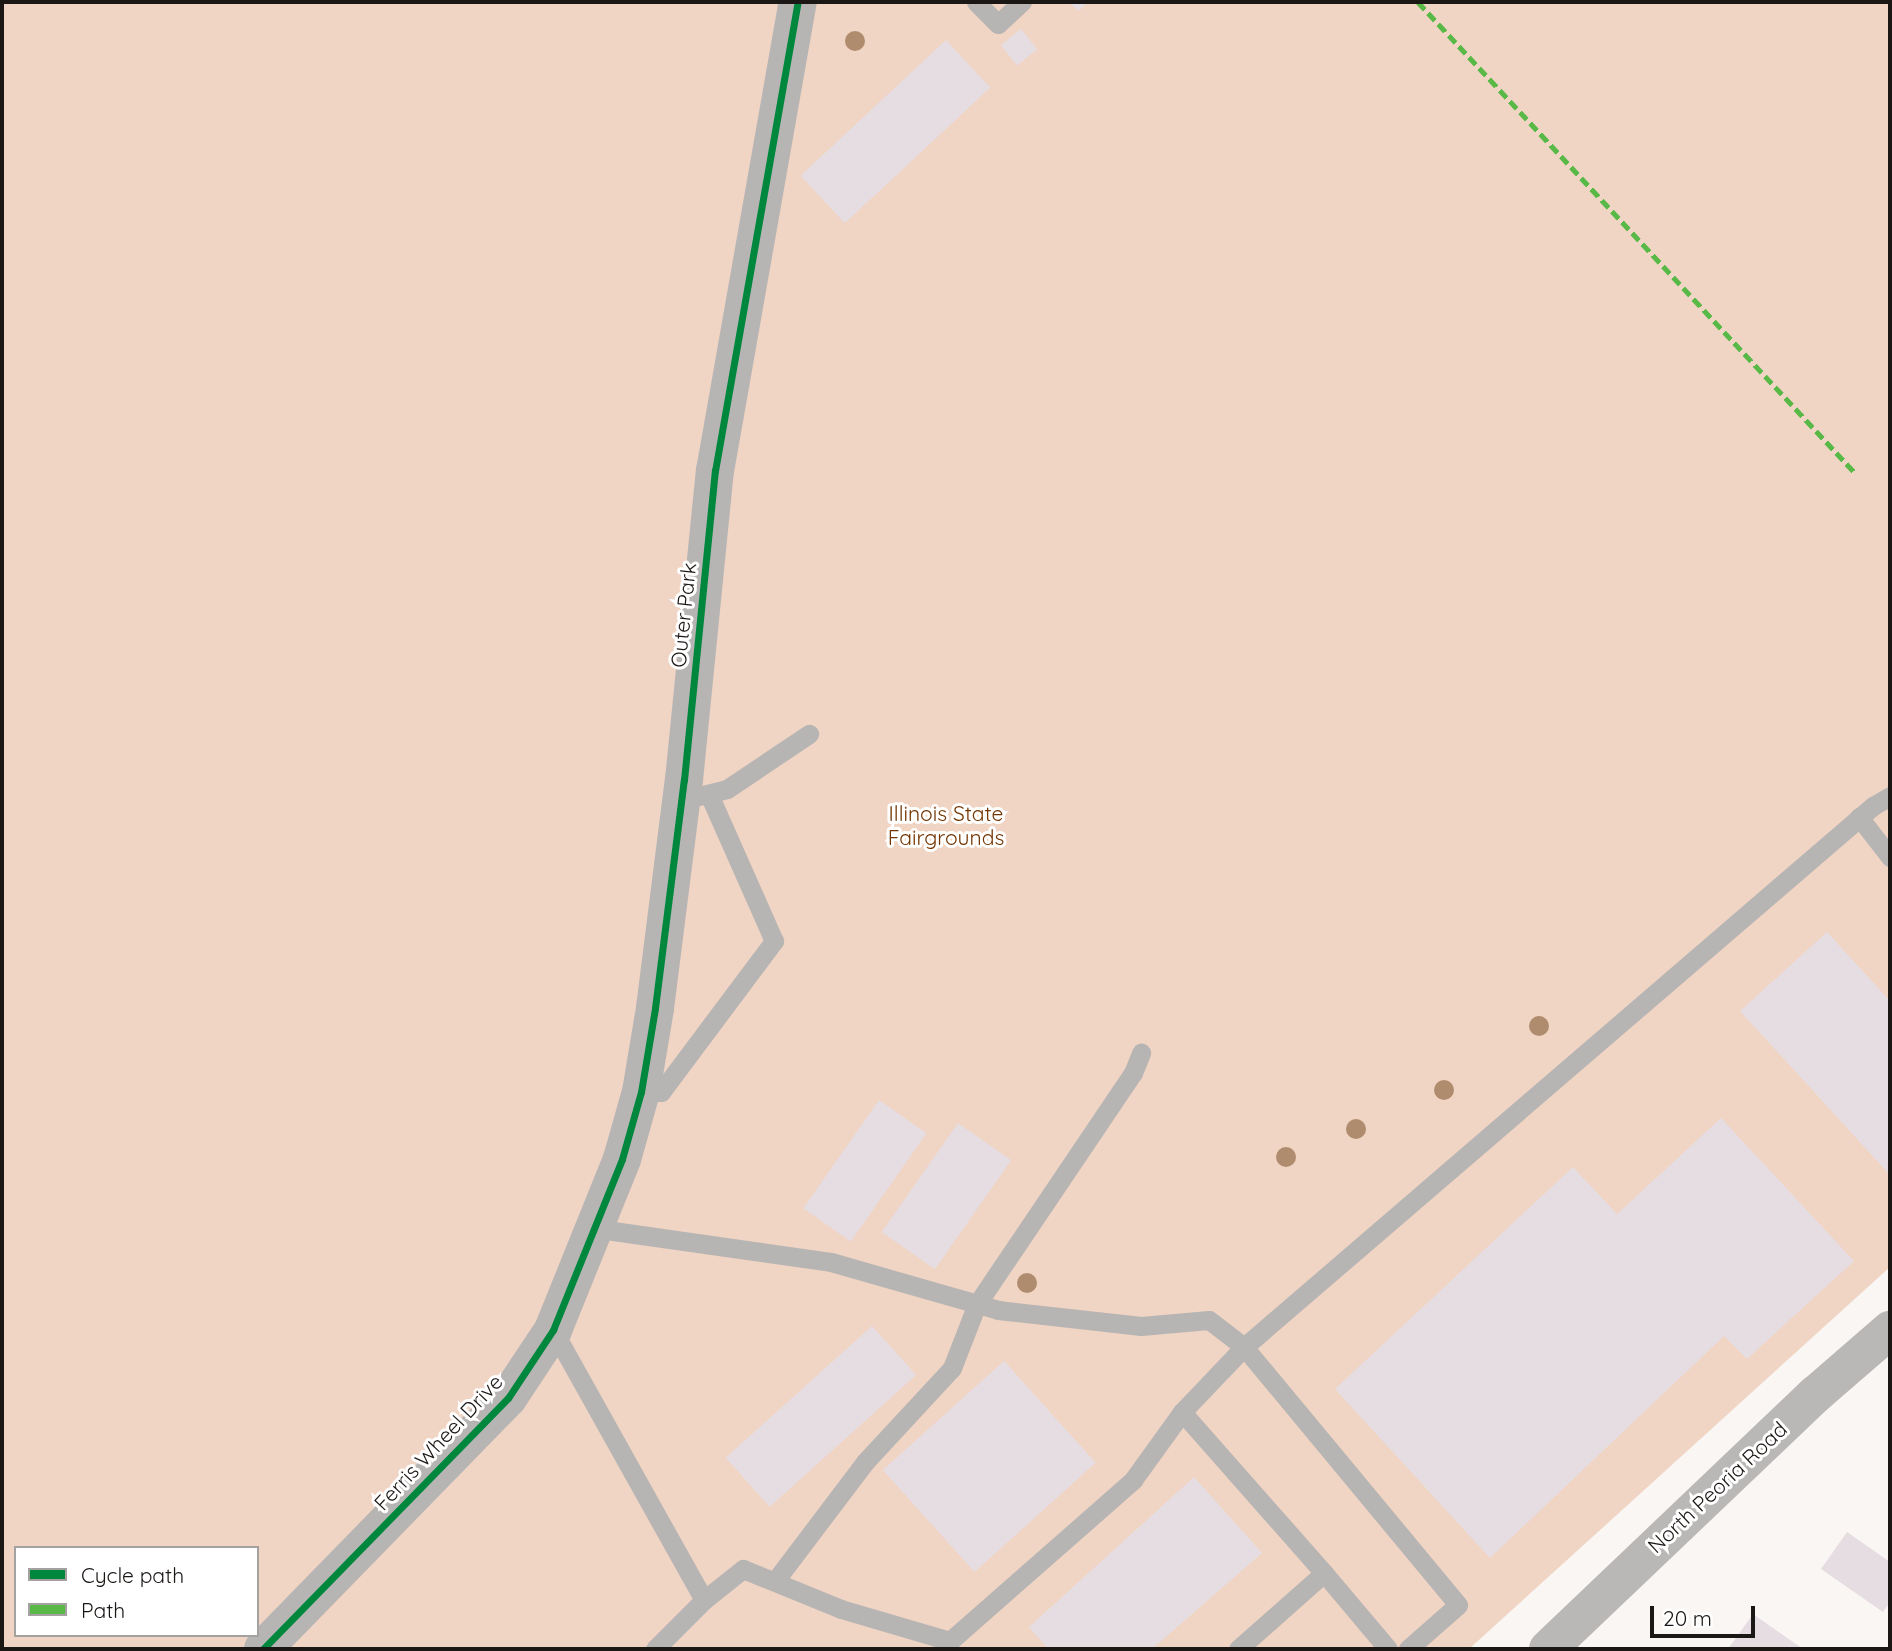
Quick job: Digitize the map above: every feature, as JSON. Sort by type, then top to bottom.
[{"type":"main road","name":"North Peoria Road","points":[[1548,1649],[1776,1431],[1890,1330]]},
{"type":"street","name":"Outer Park","points":[[592,1228],[622,1159],[641,1092],[695,797],[715,471],[798,2]]},
{"type":"street","name":"Ferris Wheel Drive","points":[[263,1649],[508,1398],[553,1330],[592,1228]]},
{"type":"lane","points":[[976,2],[998,24],[1022,2]]},
{"type":"lane","points":[[641,1092],[661,1092],[774,941],[695,797],[727,789],[809,734]]},
{"type":"lane","points":[[655,1649],[704,1600],[743,1569],[841,1609],[947,1645],[1133,1480],[1182,1412],[1244,1347],[1859,817],[1890,796]]},
{"type":"lane","points":[[1859,817],[1890,857]]},
{"type":"lane","points":[[775,1581],[865,1462],[952,1368],[977,1304],[1133,1073],[1141,1053]]},
{"type":"lane","points":[[592,1228],[831,1262],[977,1304],[1141,1326],[1209,1320],[1244,1347],[1458,1605],[1408,1649]]},
{"type":"lane","points":[[553,1330],[704,1600]]},
{"type":"lane","points":[[1182,1412],[1388,1649]]},
{"type":"lane","points":[[1238,1649],[1324,1573]]},
{"type":"green space","name":"Illinois State Fairgrounds","points":[[2,2],[1890,2],[1890,1267],[1469,1649],[2,1649]]},
{"type":"building","points":[[1068,2],[1087,2],[1079,11]]},
{"type":"building","points":[[1021,29],[1037,49],[1017,66],[1001,45]]},
{"type":"building","points":[[946,40],[990,88],[845,223],[800,176]]},
{"type":"building","points":[[1827,932],[1890,1001],[1890,1175],[1740,1011]]},
{"type":"building","points":[[879,1100],[927,1133],[851,1241],[803,1208]]},
{"type":"building","points":[[1721,1118],[1854,1261],[1747,1359],[1724,1336],[1490,1558],[1335,1389],[1573,1167],[1617,1214]]},
{"type":"building","points":[[958,1123],[1011,1160],[935,1269],[882,1232]]},
{"type":"building","points":[[872,1326],[916,1375],[770,1507],[726,1458]]},
{"type":"building","points":[[1004,1361],[1096,1463],[975,1572],[883,1470]]},
{"type":"building","points":[[1194,1477],[1262,1553],[1152,1649],[1048,1649],[1029,1627]]},
{"type":"building","points":[[1847,1532],[1890,1562],[1890,1602],[1883,1612],[1821,1569]]},
{"type":"building","points":[[1753,1614],[1803,1649],[1728,1649]]},
{"type":"marked path","points":[[1418,2],[1856,474]]},
{"type":"cycle path","points":[[263,1649],[508,1398],[553,1330],[622,1159],[641,1092],[655,1008],[684,780],[715,471],[798,2]]}]
